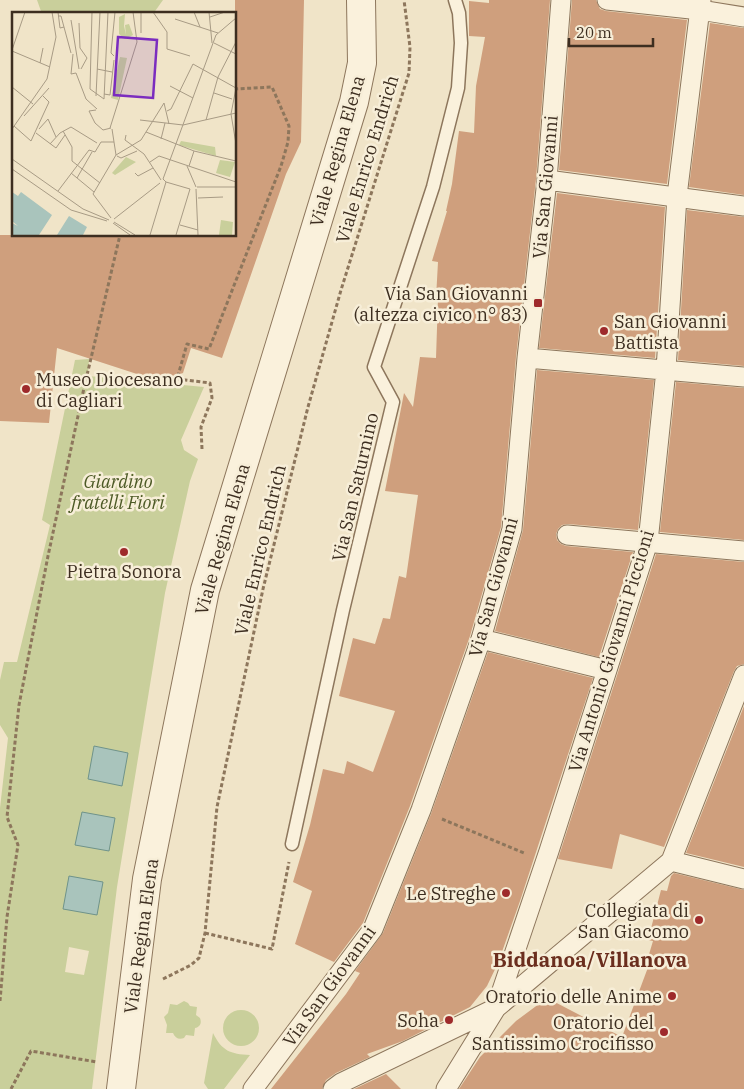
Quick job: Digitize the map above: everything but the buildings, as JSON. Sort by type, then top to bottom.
[{"type":"street","name":"Viale Regina Elena","points":[[123,1078],[147,879],[205,590],[354,102],[362,63],[361,0]]},
{"type":"street","name":"Via San Giovanni","points":[[253,1089],[373,929],[421,810],[481,639],[512,529],[547,180],[561,0]]},
{"type":"street","points":[[607,0],[701,5],[744,17]]},
{"type":"street","name":"Via Antonio Giovanni Piccioni","points":[[496,1008],[648,542],[666,370],[677,196],[701,5]]},
{"type":"street","points":[[547,180],[744,206]]},
{"type":"street","points":[[528,358],[744,377]]},
{"type":"street","points":[[567,535],[744,551]]},
{"type":"street","points":[[481,639],[607,670]]},
{"type":"street","points":[[333,1089],[340,1082],[496,1008],[671,861],[744,676]]},
{"type":"street","points":[[671,861],[744,879]]},
{"type":"street","points":[[446,1089],[496,1008]]},
{"type":"lane","name":"Via San Saturnino","points":[[292,844],[343,610],[393,402],[374,367],[433,187],[458,88],[461,43],[456,0]]},
{"type":"path","name":"Viale Enrico Endrich","points":[[161,980],[192,965],[199,958],[205,933],[216,807],[263,589],[308,407],[341,290],[409,73],[410,47],[404,0]]},
{"type":"path","points":[[202,449],[201,428],[212,398],[210,383],[177,380],[180,367],[187,344],[209,349],[282,166],[288,142],[289,126],[272,87],[236,90]]},
{"type":"path","points":[[0,1001],[7,917],[18,845],[7,817],[19,705],[48,556],[84,388],[120,236]]},
{"type":"path","points":[[421,810],[547,856]]},
{"type":"path","points":[[205,933],[272,948],[292,844]]},
{"type":"path","points":[[11,1089],[31,1051],[123,1078]]},
{"type":"green space","points":[[37,0],[163,0],[154,12],[41,12]]},
{"type":"green space","name":"Giardino fratelli Fiori","points":[[89,359],[88,376],[204,387],[181,440],[184,450],[198,459],[190,481],[165,593],[117,887],[92,1089],[0,1089],[0,808],[8,738],[0,725],[0,680],[4,662],[17,662],[50,525],[42,520],[75,360]],"holes":[[[69,947],[89,951],[84,975],[65,972]]]},
{"type":"green space","points":[[184,1001],[190,1006],[197,1007],[196,1015],[200,1018],[201,1023],[195,1028],[194,1036],[186,1035],[184,1038],[179,1039],[173,1033],[166,1033],[167,1025],[164,1017],[168,1013],[170,1004],[177,1005]]},
{"type":"green space","points":[[241,1010],[248,1011],[254,1015],[258,1021],[258,1035],[254,1041],[248,1045],[241,1046],[234,1045],[228,1041],[224,1035],[223,1028],[224,1021],[228,1015],[234,1011]]},
{"type":"green space","points":[[213,1033],[223,1048],[237,1054],[250,1055],[224,1089],[208,1089],[204,1083]]},
{"type":"water","points":[[94,746],[128,753],[122,786],[88,779]]},
{"type":"water","points":[[82,812],[115,818],[109,851],[75,845]]},
{"type":"water","points":[[69,876],[103,882],[97,915],[63,909]]},
{"type":"place","name":"Via San Giovanni (altezza civico n° 83)","points":[[538,303]]},
{"type":"place","name":"San Giovanni Battista","points":[[604,331]]},
{"type":"place","name":"Museo Diocesano di Cagliari","points":[[26,389]]},
{"type":"place","name":"Pietra Sonora","points":[[124,552]]},
{"type":"place","name":"Le Streghe","points":[[506,893]]},
{"type":"place","name":"Collegiata di San Giacomo","points":[[699,920]]},
{"type":"place","name":"Oratorio delle Anime","points":[[672,996]]},
{"type":"place","name":"Soha","points":[[449,1020]]},
{"type":"place","name":"Oratorio del Santissimo Crocifisso","points":[[664,1032]]},
{"type":"district","name":"Biddanoa/Villanova","points":[[590,959]]}]
